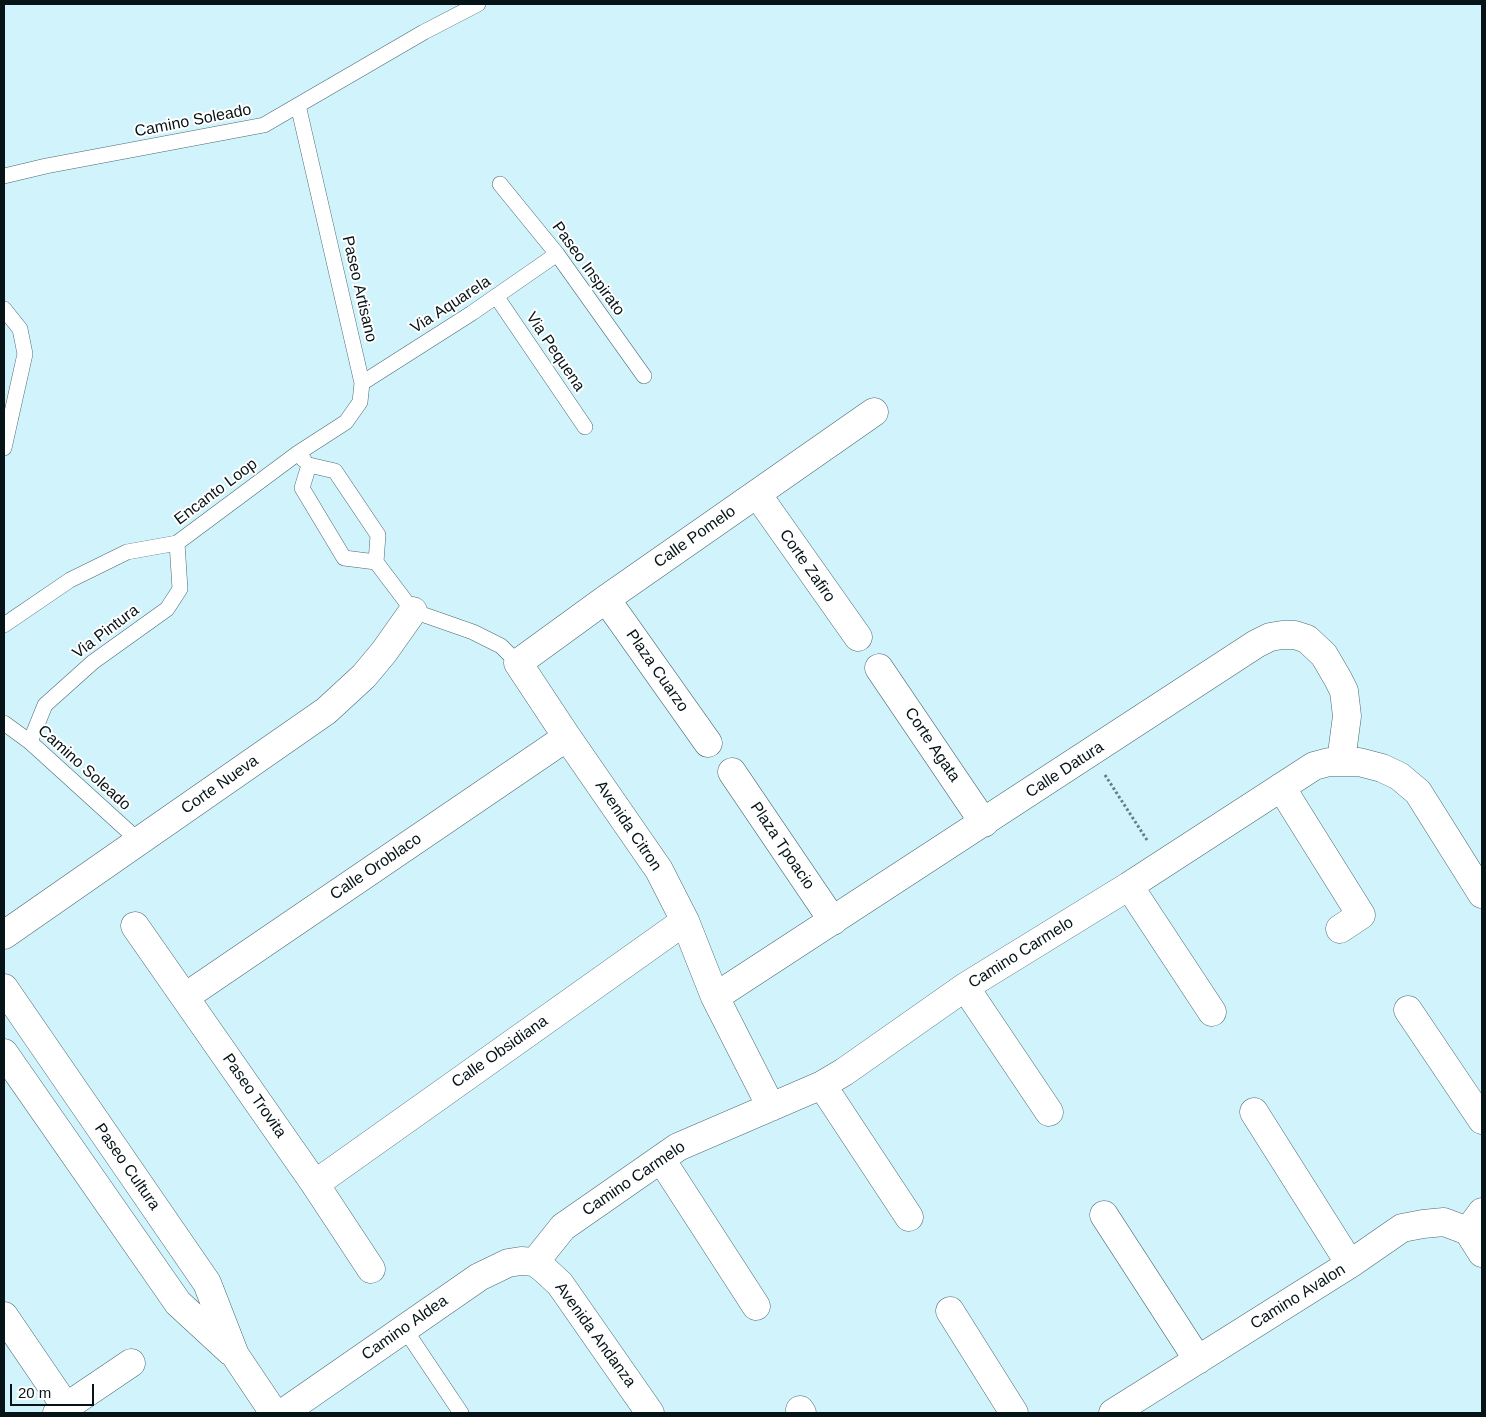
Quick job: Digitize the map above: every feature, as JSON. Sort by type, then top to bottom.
[{"type":"street","name":"Calle Pomelo","points":[[518,663],[606,598],[874,412]]},
{"type":"street","name":"Corte Zafiro","points":[[757,494],[858,637]]},
{"type":"street","name":"Plaza Cuarzo","points":[[606,598],[708,743]]},
{"type":"street","name":"Corte Nueva","points":[[4,935],[326,711],[364,676],[384,652],[413,611]]},
{"type":"street","name":"Calle Datura","points":[[715,997],[1256,644],[1270,637],[1295,635],[1307,639],[1324,655],[1338,679],[1344,691],[1347,716],[1341,761]]},
{"type":"street","name":"Avenida Citron","points":[[518,663],[654,863],[685,920],[715,997],[771,1107]]},
{"type":"street","name":"Corte Agata","points":[[879,668],[984,822]]},
{"type":"street","name":"Calle Oroblaco","points":[[185,997],[567,737]]},
{"type":"street","name":"Camino Carmelo","points":[[535,1262],[563,1227],[678,1147],[822,1085],[844,1072],[965,988],[1129,886],[1314,766],[1329,762],[1359,762],[1382,768],[1399,776],[1418,792],[1482,894]]},
{"type":"street","name":"Plaza Tpoacio","points":[[732,772],[833,920]]},
{"type":"street","points":[[1281,787],[1360,914],[1340,929]]},
{"type":"street","points":[[1129,886],[1212,1012]]},
{"type":"street","name":"Calle Obsidiana","points":[[315,1184],[685,920]]},
{"type":"street","name":"Paseo Trovita","points":[[135,926],[315,1184],[371,1269]]},
{"type":"street","name":"Paseo Cultura","points":[[4,988],[207,1284],[235,1355],[274,1413]]},
{"type":"street","points":[[965,988],[1049,1112]]},
{"type":"street","points":[[1408,1010],[1482,1120]]},
{"type":"street","name":"Paseo Cultura","points":[[4,1053],[178,1304],[235,1355]]},
{"type":"street","points":[[822,1085],[909,1217]]},
{"type":"street","points":[[1254,1112],[1350,1264]]},
{"type":"street","points":[[661,1159],[756,1306]]},
{"type":"street","points":[[1104,1215],[1198,1360]]},
{"type":"street","name":"Camino Avalon","points":[[1113,1413],[1350,1264],[1402,1228],[1444,1222],[1477,1232]]},
{"type":"street","name":"Camino Aldea","points":[[283,1413],[479,1276],[508,1263],[535,1262]]},
{"type":"street","name":"Avenida Andanza","points":[[535,1262],[560,1284],[650,1413]]},
{"type":"street","points":[[950,1311],[1014,1413]]},
{"type":"street","points":[[4,1316],[62,1410],[131,1363]]},
{"type":"lane","name":"Camino Soleado","points":[[4,176],[46,166],[264,126],[424,32],[478,4]]},
{"type":"lane","name":"Paseo Artisano","points":[[298,106],[362,383],[360,402],[346,422],[298,453]]},
{"type":"lane","name":"Paseo Inspirato","points":[[500,184],[557,254],[644,376]]},
{"type":"lane","name":"Via Aquarela","points":[[362,383],[557,254]]},
{"type":"lane","name":"Via Pequena","points":[[496,296],[585,427]]},
{"type":"lane","points":[[4,309],[20,328],[25,354],[4,448]]},
{"type":"lane","points":[[298,453],[309,465],[336,471],[378,535],[376,562],[413,611]]},
{"type":"lane","name":"Encanto Loop","points":[[4,626],[70,580],[127,552],[176,543],[298,453]]},
{"type":"lane","points":[[309,465],[302,488],[344,558],[376,562]]},
{"type":"lane","name":"Via Pintura","points":[[30,742],[45,705],[93,662],[168,609],[180,589],[176,543]]},
{"type":"lane","name":"Avenida Citron","points":[[413,611],[480,636],[501,646],[518,663]]},
{"type":"lane","name":"Camino Soleado","points":[[4,723],[30,742],[139,841]]},
{"type":"lane","points":[[404,1328],[461,1413]]},
{"type":"path","points":[[1091,753],[1147,840]]}]
